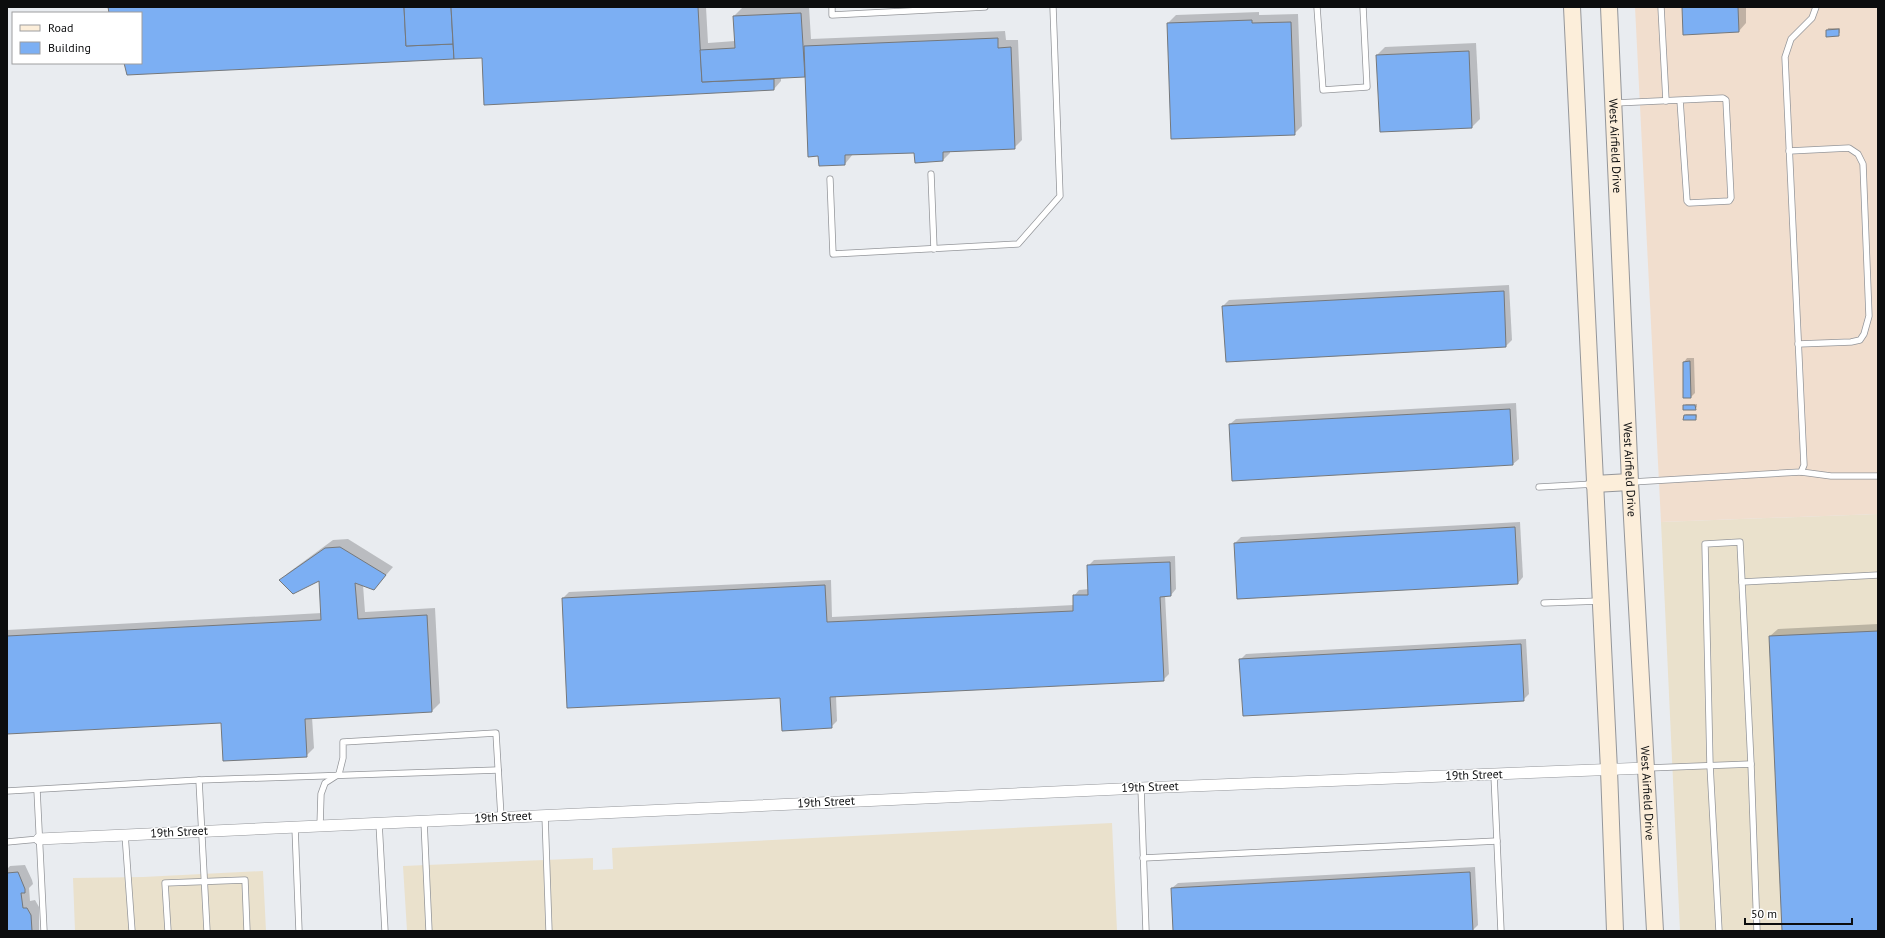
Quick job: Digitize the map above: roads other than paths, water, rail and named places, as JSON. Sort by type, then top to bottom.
[{"type":"street","points":[[1572,7],[1609,770],[1615,931]]},
{"type":"street","name":"West Airfield Drive","points":[[1609,7],[1630,482],[1655,931]]},
{"type":"street","points":[[1594,484],[1630,482]]},
{"type":"street","name":"19th Street","points":[[39,839],[1141,788],[1646,768]]},
{"type":"lane","points":[[832,7],[832,15],[985,7]]},
{"type":"lane","points":[[830,179],[833,254],[1018,244],[1060,196],[1053,7]]},
{"type":"lane","points":[[1317,7],[1322,90],[1368,87],[1363,7]]},
{"type":"lane","points":[[1661,7],[1666,101]]},
{"type":"lane","points":[[1801,472],[1804,465],[1785,57],[1791,39],[1812,18],[1816,7]]},
{"type":"lane","points":[[1613,103],[1724,98],[1726,100],[1731,198],[1729,201],[1689,203],[1687,201],[1680,100]]},
{"type":"lane","points":[[1789,151],[1849,148],[1858,154],[1863,164],[1869,316],[1864,334],[1860,340],[1851,342],[1798,344]]},
{"type":"lane","points":[[931,174],[934,248]]},
{"type":"lane","points":[[1630,482],[1801,472],[1831,476],[1878,476]]},
{"type":"lane","points":[[1539,487],[1594,484]]},
{"type":"lane","points":[[1718,931],[1710,765],[1705,544],[1740,542],[1757,931]]},
{"type":"lane","points":[[1742,582],[1878,575]]},
{"type":"lane","points":[[1544,603],[1600,601]]},
{"type":"lane","points":[[320,826],[321,794],[325,783],[339,774],[343,758],[343,742],[496,733],[501,817]]},
{"type":"lane","points":[[1646,768],[1750,764]]},
{"type":"lane","points":[[7,791],[339,774],[498,770]]},
{"type":"lane","points":[[1494,775],[1501,931]]},
{"type":"lane","points":[[199,780],[207,931]]},
{"type":"lane","points":[[1141,788],[1146,931]]},
{"type":"lane","points":[[37,790],[44,931]]},
{"type":"lane","points":[[545,815],[550,931]]},
{"type":"lane","points":[[424,821],[429,931]]},
{"type":"lane","points":[[379,823],[384,931]]},
{"type":"lane","points":[[295,827],[299,931]]},
{"type":"lane","points":[[125,834],[132,931]]},
{"type":"lane","name":"19th Street","points":[[7,842],[39,839]]},
{"type":"lane","points":[[1143,858],[1497,841]]},
{"type":"lane","points":[[168,931],[165,883],[245,880],[247,931]]}]
